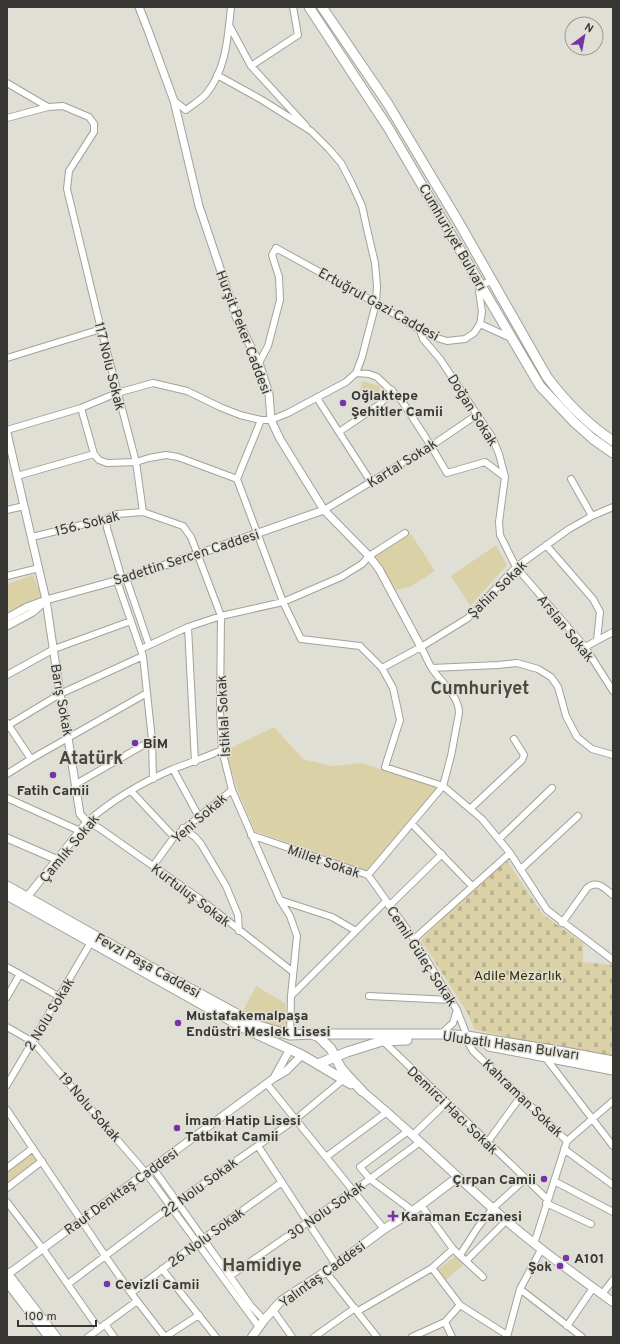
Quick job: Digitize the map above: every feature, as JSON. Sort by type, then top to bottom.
[{"type":"main road","name":"Cumhuriyet Bulvarı","points":[[310,7],[389,129],[540,386],[559,408],[588,435],[613,453]]},
{"type":"main road","name":"Cumhuriyet Bulvarı","points":[[322,7],[388,104],[458,221],[547,377],[580,415],[613,441]]},
{"type":"main road","name":"Fevzi Paşa Caddesi","points":[[7,886],[259,1026],[290,1035],[312,1034],[324,1042],[335,1056],[345,1077]]},
{"type":"main road","name":"Fevzi Paşa Caddesi","points":[[7,895],[246,1029],[345,1077],[411,1133],[506,1221],[541,1250],[613,1302]]},
{"type":"main road","name":"Ulubatlı Hasan Bulvarı","points":[[312,1034],[422,1040],[467,1039],[559,1051],[613,1061]]},
{"type":"main road","name":"Ulubatlı Hasan Bulvarı","points":[[318,1064],[380,1038],[441,1034],[545,1057],[613,1070]]},
{"type":"main road","points":[[290,1035],[290,1049]]},
{"type":"main road","name":"Yalıntaş Caddesi","points":[[252,1337],[281,1301],[336,1265],[384,1229],[413,1211],[458,1177]]},
{"type":"street","name":"Hurşit Peker Caddesi","points":[[138,7],[174,101],[199,206],[238,319],[259,362],[269,394],[271,420],[280,439],[324,510],[369,556],[379,569],[422,647]]},
{"type":"street","points":[[174,101],[186,110],[205,95],[222,68],[231,7]]},
{"type":"street","points":[[251,66],[298,35],[293,7]]},
{"type":"street","points":[[7,432],[153,383],[187,391],[240,415],[261,420],[271,420],[346,382],[356,373],[362,357],[376,303],[377,286],[375,263],[362,206],[341,163],[251,66],[229,25]]},
{"type":"street","points":[[217,75],[262,100],[311,131]]},
{"type":"street","points":[[7,83],[48,107]]},
{"type":"street","name":"117 Nolu Sokak","points":[[48,107],[64,106],[89,117],[94,124],[94,132],[69,170],[67,189],[117,394],[136,462],[143,512]]},
{"type":"street","points":[[7,118],[48,107]]},
{"type":"street","name":"Ertuğrul Gazi Caddesi","points":[[259,362],[268,346],[280,300],[280,277],[272,255],[276,248],[376,303],[420,330],[437,338],[447,341],[465,339],[474,333],[480,324]]},
{"type":"street","points":[[492,280],[482,285],[479,291],[482,312],[480,324],[512,339]]},
{"type":"street","points":[[7,358],[101,329]]},
{"type":"street","name":"Doğan Sokak","points":[[420,330],[423,339],[440,358],[478,414],[492,437],[499,454],[505,477],[499,522],[500,535],[516,567]]},
{"type":"street","points":[[356,373],[369,374],[378,377],[402,401],[447,474],[484,462],[505,477]]},
{"type":"street","points":[[339,432],[380,404],[392,390]]},
{"type":"street","points":[[317,398],[371,482]]},
{"type":"street","points":[[81,408],[94,454],[99,460],[107,463],[136,462],[166,455],[178,457],[237,479]]},
{"type":"street","name":"Kartal Sokak","points":[[324,510],[431,446],[478,414]]},
{"type":"street","points":[[261,420],[237,479],[283,602],[301,639],[360,646],[382,668],[393,688],[400,720],[385,767],[443,786],[482,819],[510,853],[547,910],[562,923],[613,960]]},
{"type":"street","name":"Barış Sokak","points":[[7,432],[46,600],[80,814],[87,822]]},
{"type":"street","points":[[17,476],[94,454]]},
{"type":"street","points":[[571,479],[592,516]]},
{"type":"street","points":[[7,510],[24,506]]},
{"type":"street","name":"Şahin Sokak","points":[[382,668],[422,647],[468,618],[516,567],[569,529],[592,516],[613,507]]},
{"type":"street","name":"Sadettin Sercen Caddesi","points":[[7,618],[27,607],[46,600],[121,580],[324,510]]},
{"type":"street","points":[[143,512],[183,526],[191,537],[221,616]]},
{"type":"street","name":"156. Sokak","points":[[32,537],[106,519],[117,514],[143,512]]},
{"type":"street","points":[[106,519],[131,621],[143,656],[152,740],[153,779]]},
{"type":"street","points":[[141,649],[188,627],[221,616],[283,602],[341,577],[362,564],[369,556],[405,533]]},
{"type":"street","points":[[546,545],[593,599],[600,612],[597,640]]},
{"type":"street","name":"Arslan Sokak","points":[[516,567],[585,648],[613,691]]},
{"type":"street","points":[[7,576],[39,568]]},
{"type":"street","points":[[121,580],[150,645]]},
{"type":"street","name":"Sadettin Sercen Caddesi","points":[[7,626],[33,612],[46,600]]},
{"type":"street","name":"İstiklal Sokak","points":[[221,616],[220,712],[222,750],[232,790],[280,900],[290,916],[297,936],[291,996],[290,1035]]},
{"type":"street","points":[[7,675],[54,649],[131,621]]},
{"type":"street","points":[[188,627],[196,762]]},
{"type":"street","points":[[585,648],[613,632]]},
{"type":"street","points":[[368,876],[443,786],[451,756],[459,706],[432,668],[422,647]]},
{"type":"street","points":[[31,759],[7,725],[60,694],[143,656]]},
{"type":"street","points":[[432,668],[498,666],[517,663],[538,669],[551,677],[558,687],[566,716],[577,737],[592,748],[613,755]]},
{"type":"street","points":[[7,774],[147,693]]},
{"type":"street","points":[[470,809],[522,760],[524,754],[514,739]]},
{"type":"street","points":[[76,784],[152,740]]},
{"type":"street","name":"Çamlık Sokak","points":[[27,897],[87,822],[98,812],[131,791],[173,769],[196,762],[222,750]]},
{"type":"street","points":[[173,769],[198,817]]},
{"type":"street","points":[[499,839],[552,788]]},
{"type":"street","name":"Yeni Sokak","points":[[153,866],[174,837],[183,828],[232,790]]},
{"type":"street","points":[[131,791],[174,837]]},
{"type":"street","points":[[7,798],[80,832]]},
{"type":"street","points":[[521,869],[578,816]]},
{"type":"street","name":"Kurtuluş Sokak","points":[[87,822],[99,828],[200,899],[293,972]]},
{"type":"street","points":[[412,824],[472,886]]},
{"type":"street","points":[[183,828],[195,837],[201,844],[226,886],[238,915],[239,931]]},
{"type":"street","name":"Millet Sokak","points":[[251,835],[368,876],[388,904]]},
{"type":"street","points":[[7,838],[58,860]]},
{"type":"street","points":[[414,939],[510,853]]},
{"type":"street","points":[[291,996],[356,931],[388,904],[442,854]]},
{"type":"street","points":[[562,923],[587,888],[592,884],[596,884],[613,895]]},
{"type":"street","points":[[280,900],[332,918],[356,931]]},
{"type":"street","name":"Cemil Güleç Sokak","points":[[388,904],[414,939],[458,1010],[467,1039]]},
{"type":"street","name":"2 Nolu Sokak","points":[[7,1085],[92,942]]},
{"type":"street","points":[[7,967],[60,997]]},
{"type":"street","points":[[7,997],[20,974]]},
{"type":"street","points":[[369,996],[451,1000]]},
{"type":"street","name":"Cemil Güleç Sokak","points":[[441,1034],[453,1023],[458,1010]]},
{"type":"street","name":"19 Nolu Sokak","points":[[7,1027],[33,1042],[174,1204]]},
{"type":"street","name":"Demirci Hacı Sokak","points":[[380,1038],[547,1202],[591,1224]]},
{"type":"street","name":"Kahraman Sokak","points":[[467,1039],[473,1051],[567,1141]]},
{"type":"street","points":[[274,1078],[290,1049]]},
{"type":"street","points":[[274,1078],[286,1071],[302,1055]]},
{"type":"street","points":[[545,1057],[613,1146]]},
{"type":"street","name":"22 Nolu Sokak","points":[[68,1284],[106,1257],[174,1204],[296,1119],[345,1077]]},
{"type":"street","name":"Rauf Denktaş Caddesi","points":[[8,1274],[274,1078]]},
{"type":"street","points":[[267,1084],[384,1229]]},
{"type":"street","points":[[487,1143],[521,1096]]},
{"type":"street","points":[[534,1244],[567,1141],[613,1101]]},
{"type":"street","points":[[413,1211],[370,1179],[360,1167],[411,1133],[446,1103]]},
{"type":"street","points":[[7,1111],[131,1293],[165,1337],[199,1315]]},
{"type":"street","points":[[326,1156],[387,1112]]},
{"type":"street","name":"30 Nolu Sokak","points":[[230,1276],[370,1179],[420,1142]]},
{"type":"street","points":[[258,1146],[336,1265]]},
{"type":"street","points":[[7,1168],[33,1148]]},
{"type":"street","points":[[564,1149],[613,1185]]},
{"type":"street","points":[[7,1188],[42,1161]]},
{"type":"street","points":[[153,1168],[174,1204],[199,1241],[262,1324]]},
{"type":"street","points":[[460,1255],[478,1227],[493,1208],[525,1179]]},
{"type":"street","points":[[554,1181],[612,1210]]},
{"type":"street","name":"26 Nolu Sokak","points":[[131,1293],[199,1241],[282,1182]]},
{"type":"street","points":[[7,1202],[43,1249],[99,1329]]},
{"type":"street","points":[[421,1205],[453,1249],[483,1277]]},
{"type":"street","points":[[466,1261],[506,1221]]},
{"type":"street","points":[[199,1241],[230,1276],[262,1324]]},
{"type":"street","points":[[314,1337],[357,1310],[432,1268],[453,1249]]},
{"type":"street","points":[[432,1268],[460,1305],[507,1336],[520,1289],[541,1250]]},
{"type":"street","points":[[162,1269],[216,1337]]},
{"type":"street","points":[[326,1272],[377,1337]]},
{"type":"street","points":[[8,1274],[57,1337]]},
{"type":"street","points":[[602,1294],[613,1280]]},
{"type":"street","points":[[7,1283],[48,1337]]},
{"type":"street","points":[[567,1326],[593,1288]]},
{"type":"street","points":[[520,1289],[582,1337]]},
{"type":"street","points":[[88,1337],[137,1300]]},
{"type":"street","points":[[412,1337],[445,1322],[460,1305]]},
{"type":"street","points":[[273,1310],[292,1337]]},
{"type":"street","points":[[445,1322],[452,1337]]},
{"type":"street","points":[[105,1324],[114,1337]]},
{"type":"green space","points":[[362,381],[380,386],[378,395],[360,390]]},
{"type":"green space","points":[[411,534],[435,571],[410,587],[396,590],[374,557]]},
{"type":"green space","points":[[496,545],[507,565],[470,606],[451,576]]},
{"type":"green space","points":[[33,575],[42,596],[7,612],[7,584]]},
{"type":"green space","points":[[274,727],[303,759],[332,766],[362,763],[437,788],[367,871],[255,831],[238,791],[225,751]]},
{"type":"green space","name":"Adile Mezarlık","points":[[506,859],[543,915],[583,943],[583,962],[613,965],[613,1059],[475,1030],[467,1012],[421,940],[476,884]]},
{"type":"green space","points":[[256,986],[285,1003],[286,1029],[268,1026],[242,1013]]},
{"type":"green space","points":[[33,1153],[39,1161],[7,1184],[7,1171]]},
{"type":"green space","points":[[457,1255],[467,1261],[445,1281],[437,1270]]},
{"type":"place","name":"Oğlaktepe Şehitler Camii","points":[[343,403]]},
{"type":"place","name":"BİM","points":[[135,743]]},
{"type":"place","name":"Fatih Camii","points":[[53,775]]},
{"type":"place","name":"Mustafakemalpaşa Endüstri Meslek Lisesi","points":[[178,1023]]},
{"type":"place","name":"İmam Hatip Lisesi Tatbikat Camii","points":[[177,1128]]},
{"type":"place","name":"Çırpan Camii","points":[[544,1179]]},
{"type":"place","name":"Karaman Eczanesi","points":[[393,1216]]},
{"type":"place","name":"A101","points":[[566,1258]]},
{"type":"place","name":"Şok","points":[[560,1266]]},
{"type":"place","name":"Cevizli Camii","points":[[107,1284]]},
{"type":"district","name":"Cumhuriyet","points":[[480,688]]},
{"type":"district","name":"Atatürk","points":[[91,758]]},
{"type":"district","name":"Hamidiye","points":[[262,1265]]}]
